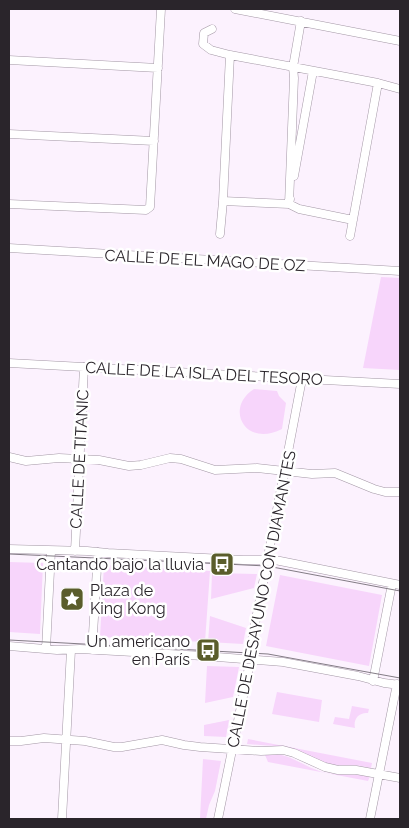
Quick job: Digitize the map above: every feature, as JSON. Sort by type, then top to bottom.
[{"type":"street","points":[[9,204],[146,210],[150,207],[161,9]]},
{"type":"street","points":[[235,9],[400,40]]},
{"type":"street","points":[[289,204],[293,67],[301,21]]},
{"type":"street","points":[[212,29],[204,33],[203,44],[211,50],[400,88]]},
{"type":"street","points":[[220,234],[230,55]]},
{"type":"street","points":[[9,60],[158,68]]},
{"type":"street","points":[[289,204],[313,71]]},
{"type":"street","points":[[350,236],[378,83]]},
{"type":"street","points":[[9,134],[154,142]]},
{"type":"street","points":[[223,201],[289,204],[299,209],[353,220]]},
{"type":"street","name":"CALLE DE EL MAGO DE OZ","points":[[9,248],[400,272]]},
{"type":"street","name":"CALLE DE LA ISLA DEL TESORO","points":[[9,363],[400,384]]},
{"type":"street","name":"CALLE DE TITANIC","points":[[75,551],[84,367]]},
{"type":"street","name":"CALLE DE DESAYUNO CON DIAMANTES","points":[[218,819],[250,660],[302,379]]},
{"type":"street","points":[[9,457],[26,461],[59,458],[99,460],[129,466],[141,466],[170,458],[181,459],[215,470],[248,468],[312,474],[335,473],[374,489],[385,492],[400,492]]},
{"type":"street","points":[[9,548],[268,560],[396,585],[373,681]]},
{"type":"street","points":[[46,649],[51,551]]},
{"type":"street","points":[[92,650],[98,552]]},
{"type":"street","points":[[9,646],[204,656],[289,663],[373,681],[399,684],[378,774],[370,819]]},
{"type":"street","points":[[62,819],[71,650]]},
{"type":"street","points":[[9,741],[44,738],[85,741],[122,747],[162,740],[189,746],[283,750],[325,767],[338,770],[356,770],[400,778]]},
{"type":"shaded area","points":[[381,277],[400,278],[400,370],[363,368]]},
{"type":"shaded area","points":[[254,389],[277,391],[286,403],[282,429],[269,434],[258,433],[249,430],[243,423],[240,415],[241,406],[245,397]]},
{"type":"shaded area","points":[[9,562],[43,563],[40,634],[9,632]]},
{"type":"shaded area","points":[[104,565],[210,571],[205,642],[100,637]]},
{"type":"shaded area","points":[[212,573],[257,574],[254,588],[211,599]]},
{"type":"shaded area","points":[[280,575],[382,595],[369,666],[266,646]]},
{"type":"shaded area","points":[[210,616],[246,628],[243,644],[208,642]]},
{"type":"shaded area","points":[[207,666],[239,667],[233,697],[205,703]]},
{"type":"shaded area","points":[[277,692],[322,700],[319,722],[272,714]]},
{"type":"shaded area","points":[[352,706],[369,709],[368,713],[357,717],[355,728],[333,724],[335,717],[349,719]]},
{"type":"shaded area","points":[[229,720],[226,737],[204,736],[204,725]]},
{"type":"shaded area","points":[[248,739],[372,763],[371,768],[355,765],[332,765],[314,760],[288,747],[247,744]]},
{"type":"shaded area","points":[[277,754],[289,757],[322,772],[370,776],[368,781],[268,762],[265,755]]},
{"type":"shaded area","points":[[203,759],[221,761],[215,791],[206,819],[200,819]]},
{"type":"tram line","points":[[9,554],[267,566],[400,591]]},
{"type":"tram line","points":[[9,640],[268,654],[400,678]]},
{"type":"place","name":"Cantando bajo la lluvia","points":[[222,564]]},
{"type":"place","name":"Plaza de King Kong","points":[[72,599]]},
{"type":"place","name":"Un americano en París","points":[[208,650]]}]
